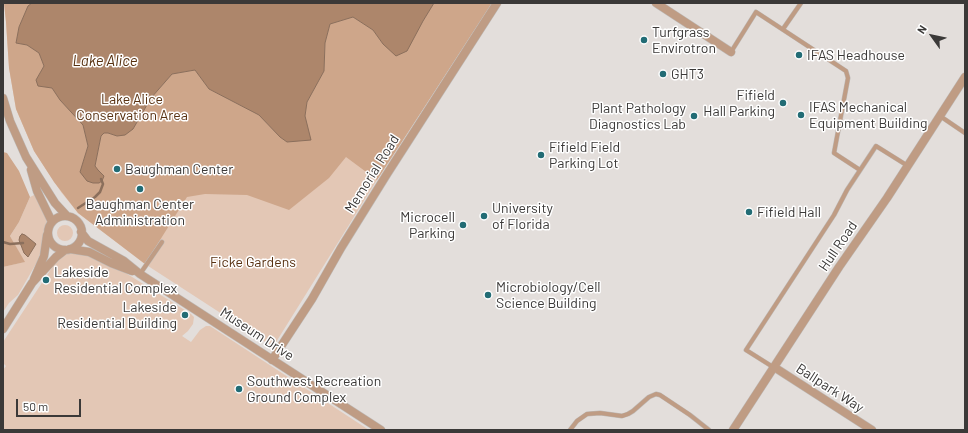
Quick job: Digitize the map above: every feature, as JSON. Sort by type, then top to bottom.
[{"type":"street","name":"Memorial Road","points":[[272,360],[312,299],[341,248],[387,174],[497,3]]},
{"type":"street","points":[[656,3],[731,52]]},
{"type":"street","name":"Hull Road","points":[[734,430],[839,267],[908,166],[965,77]]},
{"type":"street","points":[[3,98],[13,131],[30,166],[55,202],[67,216]]},
{"type":"street","points":[[30,166],[37,191],[52,222]]},
{"type":"street","points":[[3,330],[32,284],[44,256],[49,227],[52,222],[62,216],[73,218],[77,222],[82,232],[79,243],[56,257],[32,284]]},
{"type":"street","name":"Museum Drive","points":[[82,232],[88,241],[124,261],[140,274],[381,430]]},
{"type":"street","points":[[48,233],[48,238],[51,243],[59,249],[67,250]]},
{"type":"street","name":"Museum Drive","points":[[67,250],[90,252],[111,263],[140,274]]},
{"type":"street","name":"Ballpark Way","points":[[774,367],[872,430]]},
{"type":"lane","points":[[783,29],[800,3]]},
{"type":"lane","points":[[731,52],[756,12],[845,69],[848,72],[848,78],[834,153],[860,170]]},
{"type":"lane","points":[[940,116],[965,133]]},
{"type":"lane","points":[[774,367],[746,350],[834,215],[876,146],[908,166]]},
{"type":"lane","points":[[140,274],[162,242]]},
{"type":"lane","points":[[570,430],[577,421],[587,414],[600,413],[622,416],[633,411],[649,397],[656,394],[660,395],[690,415],[709,430]]},
{"type":"green space","name":"Lake Alice Conservation Area","points":[[4,3],[492,3],[377,180],[273,347],[145,264],[78,213],[61,192],[34,151],[16,109],[9,68]]},
{"type":"green space","points":[[36,194],[46,215],[47,221],[44,230],[43,246],[37,262],[18,295],[9,303],[3,312],[3,267],[24,262],[10,236],[19,222],[30,197]]},
{"type":"green space","points":[[65,225],[72,230],[73,233],[68,240],[65,241],[58,236],[57,233],[62,226]]},
{"type":"green space","points":[[66,253],[82,253],[121,270],[191,314],[194,317],[193,324],[182,336],[191,342],[200,330],[206,326],[210,326],[369,430],[3,430],[3,370],[6,366],[3,363],[3,342],[57,260]]},
{"type":"shaded area","points":[[4,3],[32,3],[28,6],[19,27],[16,43],[27,45],[39,53],[44,66],[36,80],[52,88],[60,100],[83,125],[88,146],[80,172],[97,170],[95,166],[101,136],[104,133],[108,133],[117,136],[133,129],[151,98],[172,74],[195,70],[209,89],[259,115],[280,137],[287,142],[305,116],[307,102],[324,71],[325,43],[330,24],[353,17],[373,30],[383,44],[423,21],[434,3],[492,3],[377,180],[346,157],[329,178],[289,210],[247,195],[205,194],[187,197],[145,264],[78,213],[54,182],[34,151],[16,109],[9,68]]},
{"type":"shaded area","points":[[3,152],[7,153],[19,171],[30,197],[19,222],[10,236],[25,262],[3,267]]},
{"type":"water","name":"Lake Alice","points":[[32,3],[434,3],[407,51],[396,56],[383,44],[373,30],[353,17],[330,24],[325,43],[324,71],[307,102],[305,116],[311,140],[287,142],[280,137],[259,115],[209,89],[195,70],[172,74],[151,98],[133,129],[125,135],[117,136],[104,133],[101,136],[95,166],[104,176],[102,181],[99,183],[93,183],[87,181],[80,172],[88,146],[83,125],[60,100],[52,88],[38,86],[36,80],[44,66],[39,53],[27,45],[16,43],[19,27],[28,6]]},
{"type":"water","points":[[22,234],[36,244],[28,257],[24,253],[19,240]]},
{"type":"waterway","points":[[78,208],[100,192],[103,184],[101,179]]},
{"type":"waterway","points":[[3,242],[10,244],[23,243]]},
{"type":"place","name":"Turfgrass Envirotron","points":[[644,40]]},
{"type":"place","name":"IFAS Headhouse","points":[[799,55]]},
{"type":"place","name":"GHT3","points":[[663,74]]},
{"type":"place","name":"Fifield Hall Parking","points":[[783,103]]},
{"type":"place","name":"IFAS Mechanical Equipment Building","points":[[801,115]]},
{"type":"place","name":"Plant Pathology Diagnostics Lab","points":[[694,116]]},
{"type":"place","name":"Fifield Field Parking Lot","points":[[541,155]]},
{"type":"place","name":"Baughman Center","points":[[117,169]]},
{"type":"place","name":"Baughman Center Administration","points":[[140,189]]},
{"type":"place","name":"Fifield Hall","points":[[749,212]]},
{"type":"place","name":"University of Florida","points":[[484,216]]},
{"type":"place","name":"Microcell Parking","points":[[463,225]]},
{"type":"place","name":"Lakeside Residential Complex","points":[[46,280]]},
{"type":"place","name":"Microbiology/Cell Science Building","points":[[488,295]]},
{"type":"place","name":"Lakeside Residential Building","points":[[185,315]]},
{"type":"place","name":"Southwest Recreation Ground Complex","points":[[239,389]]},
{"type":"park label","name":"Ficke Gardens","points":[[253,262]]}]
